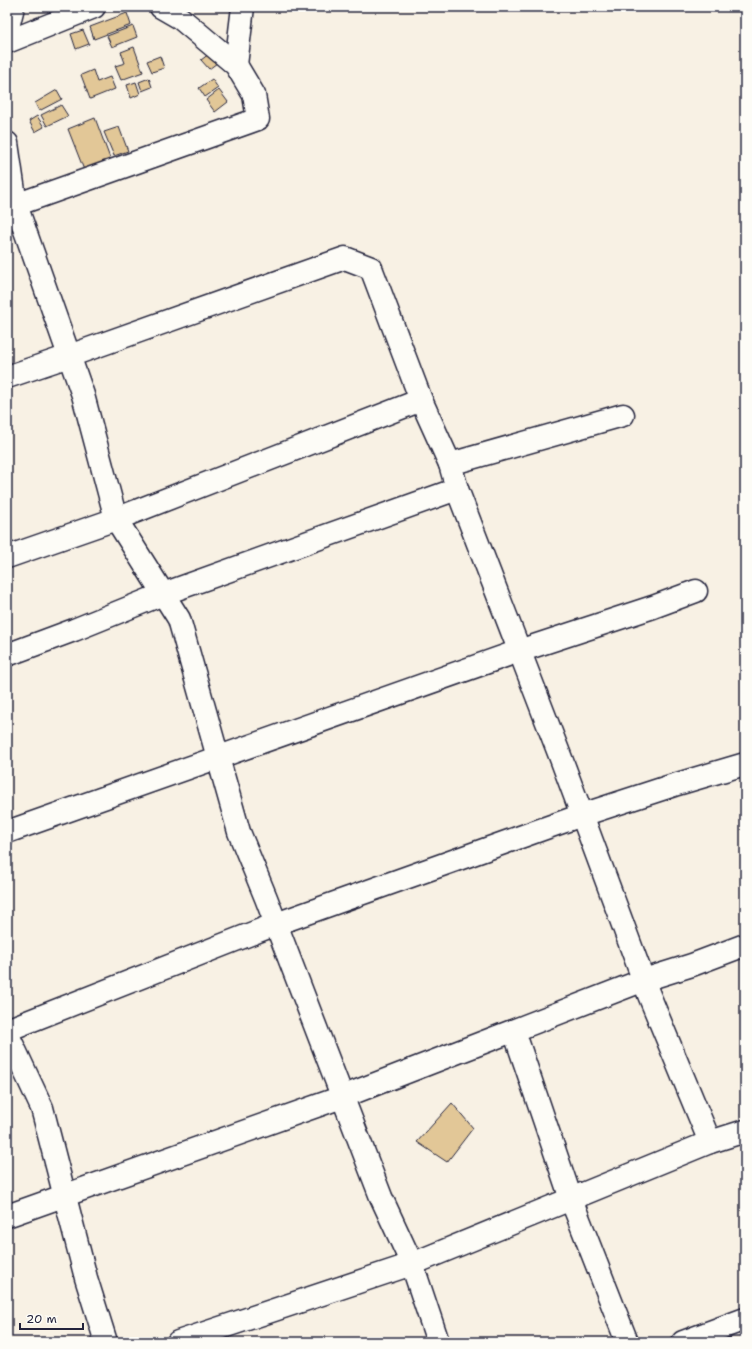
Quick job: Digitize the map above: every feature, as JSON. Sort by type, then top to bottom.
[{"type":"street","points":[[7,31],[13,7]]},
{"type":"street","points":[[7,42],[94,7]]},
{"type":"street","points":[[12,207],[258,120],[254,95],[236,65],[180,18],[161,7]]},
{"type":"street","points":[[236,65],[243,7]]},
{"type":"street","points":[[7,143],[12,207],[83,395],[116,519],[179,619],[239,832],[381,1197],[412,1264],[438,1342]]},
{"type":"street","points":[[7,377],[345,258],[371,268],[421,400],[450,464],[457,489],[644,980],[710,1142]]},
{"type":"street","points":[[7,557],[116,519],[421,400]]},
{"type":"street","points":[[450,464],[623,415]]},
{"type":"street","points":[[7,655],[163,594],[457,489]]},
{"type":"street","points":[[7,832],[519,651],[653,607],[696,591]]},
{"type":"street","points":[[106,1342],[86,1278],[42,1108],[7,1032],[276,924],[582,815],[745,764]]},
{"type":"street","points":[[7,1216],[342,1097],[644,980],[692,965],[745,945]]},
{"type":"street","points":[[514,1031],[571,1199],[627,1342]]},
{"type":"street","points":[[178,1342],[412,1264],[710,1142],[745,1131]]},
{"type":"street","points":[[697,1340],[745,1319]]},
{"type":"building","points":[[127,13],[131,25],[94,39],[90,27]]},
{"type":"building","points":[[133,26],[137,37],[112,47],[107,36]]},
{"type":"building","points":[[83,30],[89,44],[76,49],[71,34]]},
{"type":"building","points":[[134,47],[143,72],[121,80],[115,66],[125,63],[121,52]]},
{"type":"building","points":[[209,54],[217,63],[209,69],[201,60]]},
{"type":"building","points":[[160,56],[164,68],[152,72],[147,61]]},
{"type":"building","points":[[93,70],[97,82],[110,77],[115,89],[90,99],[81,75]]},
{"type":"building","points":[[149,78],[152,87],[142,91],[139,82]]},
{"type":"building","points":[[212,79],[218,88],[205,97],[199,88]]},
{"type":"building","points":[[136,82],[140,94],[131,98],[127,85]]},
{"type":"building","points":[[57,90],[62,99],[39,111],[35,103]]},
{"type":"building","points":[[219,90],[228,102],[215,112],[206,100]]},
{"type":"building","points":[[61,105],[68,116],[47,126],[41,115]]},
{"type":"building","points":[[37,116],[44,127],[35,132],[29,121]]},
{"type":"building","points":[[95,118],[111,161],[84,170],[68,129]]},
{"type":"building","points":[[119,127],[128,151],[114,156],[104,132]]},
{"type":"building","points":[[452,1103],[473,1128],[447,1162],[417,1142]]}]
